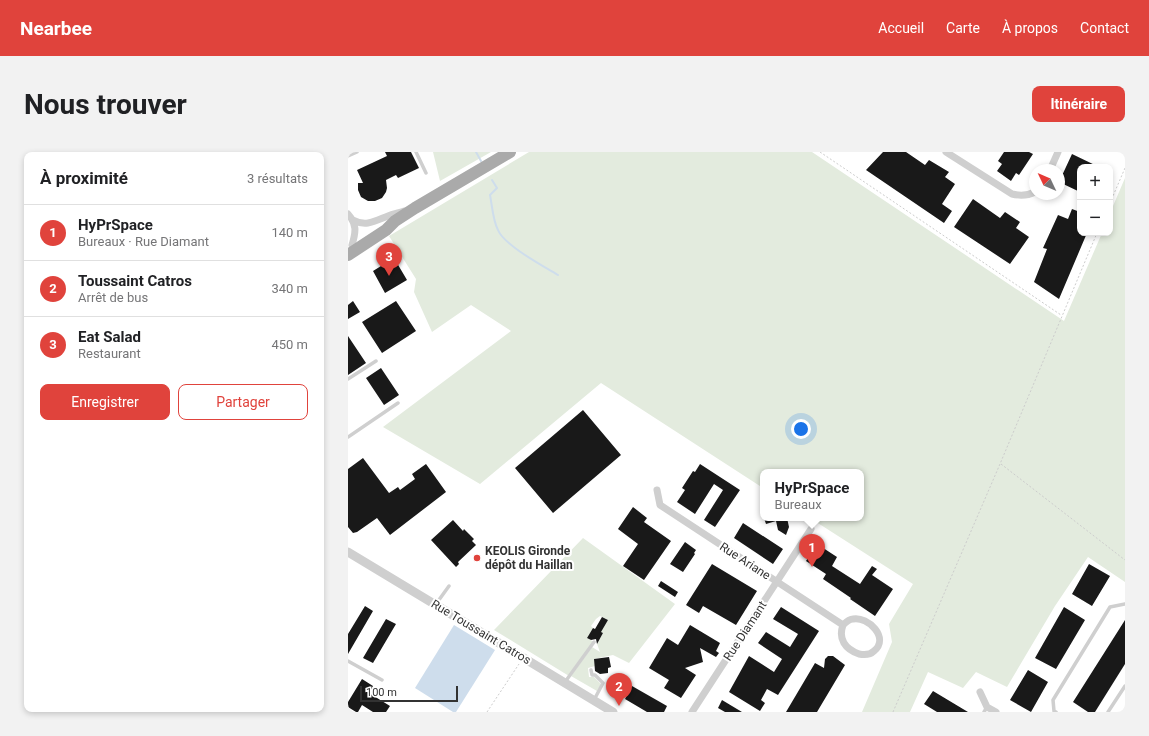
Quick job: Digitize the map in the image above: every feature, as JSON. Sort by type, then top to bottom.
[{"type":"main road","points":[[349,249],[386,230],[395,221],[415,208],[510,152]]},
{"type":"street","points":[[946,152],[1012,194],[1019,196],[1029,194]]},
{"type":"street","points":[[1053,164],[1058,152]]},
{"type":"street","points":[[353,220],[371,224],[389,215],[415,208]]},
{"type":"street","points":[[348,214],[353,220],[356,230],[349,249]]},
{"type":"street","name":"Rue Ariane","points":[[656,490],[660,505],[843,625]]},
{"type":"street","name":"Rue Diamant","points":[[692,712],[811,529]]},
{"type":"street","name":"Rue Toussaint Catros","points":[[348,552],[614,712]]},
{"type":"street","points":[[854,618],[863,620],[873,626],[878,632],[880,641],[878,646],[871,653],[866,655],[856,652],[842,640],[840,633],[843,625],[848,620],[854,618]]},
{"type":"street","points":[[980,692],[985,709],[996,712]]},
{"type":"lane","points":[[348,156],[357,152]]},
{"type":"lane","points":[[416,152],[426,173]]},
{"type":"lane","points":[[348,379],[376,361]]},
{"type":"lane","points":[[348,438],[398,403]]},
{"type":"lane","points":[[436,604],[449,586]]},
{"type":"lane","points":[[1056,712],[1054,711],[1053,700],[1110,607],[1125,604]]},
{"type":"lane","points":[[565,682],[594,642]]},
{"type":"lane","points":[[348,660],[382,680]]},
{"type":"lane","points":[[591,670],[592,675],[595,675],[603,683],[594,700]]},
{"type":"lane","points":[[1108,712],[1125,686]]},
{"type":"path","points":[[820,152],[1062,315]]},
{"type":"path","points":[[1111,200],[1125,168]]},
{"type":"path","points":[[893,712],[1000,464],[1096,236]]},
{"type":"path","points":[[1000,464],[1125,560]]},
{"type":"path","points":[[487,712],[524,657]]},
{"type":"shaded area","points":[[433,152],[491,152],[440,181]]},
{"type":"shaded area","points":[[529,152],[812,152],[1064,321],[1101,236],[1113,236],[1113,206],[1125,178],[1125,582],[1088,557],[1055,606],[1007,687],[976,672],[963,688],[928,672],[910,712],[862,712],[892,642],[889,624],[913,584],[815,521],[864,521],[864,469],[760,469],[760,486],[601,383],[480,484],[383,427],[511,331],[471,305],[432,332],[414,292],[416,279],[389,236]]},
{"type":"shaded area","points":[[583,538],[675,604],[629,663],[613,655],[594,659],[595,666],[588,668],[589,677],[594,677],[601,684],[597,691],[571,676],[592,647],[600,652],[597,644],[603,633],[599,631],[608,620],[600,616],[591,626],[593,628],[587,638],[594,642],[569,676],[494,630]]},
{"type":"water","points":[[454,625],[495,650],[456,712],[453,712],[415,688]]},
{"type":"building","points":[[385,152],[411,152],[419,168],[398,178],[396,175],[386,180],[387,188],[382,198],[375,201],[368,201],[361,197],[358,190],[358,183],[363,183],[357,170],[387,156]]},
{"type":"building","points":[[883,152],[906,152],[925,165],[929,160],[949,172],[945,177],[955,184],[942,204],[952,211],[944,223],[866,170]]},
{"type":"building","points":[[1004,152],[1029,152],[1033,154],[1019,175],[1016,173],[1011,181],[997,171],[1002,164],[998,161]]},
{"type":"building","points":[[1072,154],[1093,164],[1077,164],[1077,191],[1065,185],[1065,169]]},
{"type":"building","points":[[973,199],[1000,218],[1005,212],[1020,222],[1016,228],[1029,237],[1010,264],[954,227]]},
{"type":"building","points":[[1072,209],[1077,211],[1077,236],[1086,236],[1059,299],[1034,282],[1047,249],[1043,248],[1058,215],[1068,219]]},
{"type":"building","points":[[394,258],[407,280],[385,293],[373,271]]},
{"type":"building","points":[[353,301],[360,312],[348,319],[348,305]]},
{"type":"building","points":[[396,301],[416,331],[382,353],[362,322]]},
{"type":"building","points":[[348,336],[366,363],[348,375]]},
{"type":"building","points":[[381,368],[399,395],[384,405],[366,378]]},
{"type":"building","points":[[583,410],[621,455],[553,513],[515,468]]},
{"type":"building","points":[[363,458],[389,493],[398,487],[400,490],[415,479],[412,474],[426,464],[446,492],[390,535],[377,518],[357,532],[353,533],[348,527],[348,469]]},
{"type":"building","points":[[700,464],[740,490],[715,527],[704,520],[723,490],[714,484],[695,514],[677,502],[685,490],[682,488],[693,471],[695,472]]},
{"type":"building","points":[[633,507],[647,518],[644,522],[671,541],[644,580],[623,566],[638,544],[618,529]]},
{"type":"building","points":[[453,520],[463,531],[464,529],[474,539],[472,541],[476,545],[458,562],[459,564],[456,567],[431,540]]},
{"type":"building","points":[[765,521],[776,521],[766,524]]},
{"type":"building","points":[[776,521],[788,521],[789,527],[786,535],[778,530]]},
{"type":"building","points":[[743,523],[783,549],[773,564],[734,538]]},
{"type":"building","points":[[685,542],[696,550],[683,572],[670,564]]},
{"type":"building","points":[[817,544],[837,557],[832,566],[860,584],[872,566],[877,569],[872,575],[893,589],[875,616],[823,579],[826,574],[806,561]]},
{"type":"building","points":[[712,564],[757,591],[736,625],[703,606],[699,613],[686,605]]},
{"type":"building","points":[[1089,564],[1110,576],[1092,606],[1072,594]]},
{"type":"building","points":[[661,581],[678,592],[675,597],[658,586]]},
{"type":"building","points":[[365,606],[373,611],[348,654],[348,634]]},
{"type":"building","points":[[781,607],[819,631],[778,695],[767,689],[761,700],[765,703],[760,711],[729,692],[749,656],[774,672],[782,659],[758,643],[766,632],[790,647],[798,634],[773,619]]},
{"type":"building","points":[[1064,607],[1085,620],[1056,669],[1035,658]]},
{"type":"building","points":[[602,617],[608,620],[601,632],[603,633],[597,644],[596,639],[591,640],[587,638],[593,628],[595,629]]},
{"type":"building","points":[[386,619],[396,624],[373,663],[363,658]]},
{"type":"building","points":[[1125,620],[1125,664],[1095,712],[1088,712],[1073,702]]},
{"type":"building","points":[[690,625],[720,643],[716,651],[719,653],[716,657],[700,648],[703,662],[685,668],[696,675],[681,698],[664,688],[669,680],[649,668],[667,638],[678,645]]},
{"type":"building","points":[[828,656],[833,656],[845,665],[817,712],[786,712],[815,663],[824,668],[825,659]]},
{"type":"building","points":[[609,657],[611,667],[608,668],[608,673],[600,674],[595,671],[594,659]]},
{"type":"building","points":[[1028,670],[1048,682],[1031,712],[1010,700]]},
{"type":"building","points":[[362,679],[373,686],[369,693],[390,706],[386,712],[373,712],[362,705],[358,712],[356,712],[348,707],[348,702]]},
{"type":"building","points":[[632,686],[667,706],[664,712],[647,712],[625,699]]},
{"type":"building","points":[[933,691],[968,712],[937,712],[924,704]]},
{"type":"building","points":[[722,700],[742,712],[725,712],[718,708]]},
{"type":"waterway","points":[[476,152],[481,161]]},
{"type":"waterway","points":[[492,180],[497,188],[490,195],[493,213],[496,226],[502,236],[525,255],[558,275]]},
{"type":"place","name":"Eat Salad","points":[[389,276]]},
{"type":"place","name":"KEOLIS Gironde dépôt du Haillan","points":[[477,558]]},
{"type":"place","name":"HyPrSpace","points":[[812,567]]},
{"type":"place","name":"Toussaint Catros","points":[[619,706]]}]
